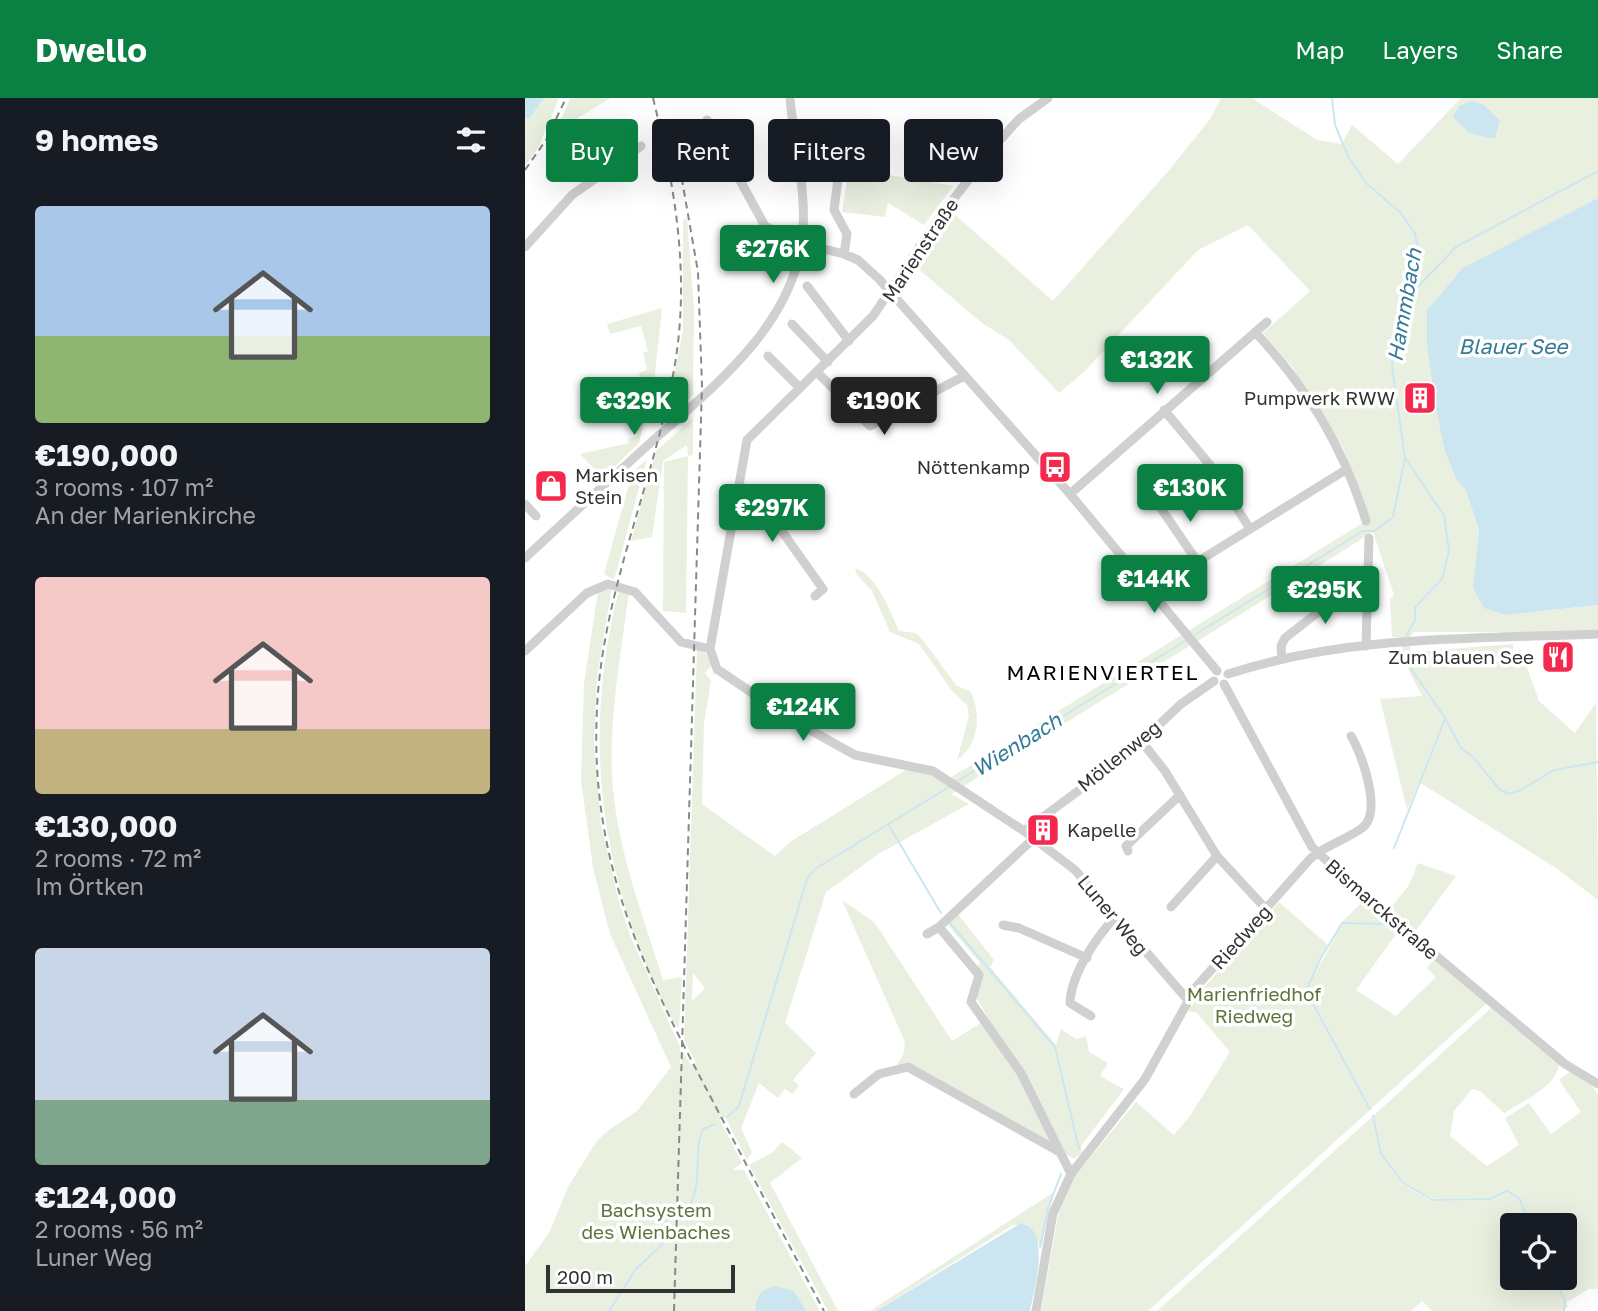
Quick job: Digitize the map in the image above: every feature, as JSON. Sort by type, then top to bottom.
[{"type":"street","points":[[525,558],[745,353],[782,300],[801,244],[803,202],[790,98]]},
{"type":"street","name":"Marienstraße","points":[[710,649],[747,440],[877,312],[939,218],[992,149],[1019,120],[1048,98]]},
{"type":"street","points":[[525,247],[572,195],[641,146]]},
{"type":"street","name":"Bismarckstraße","points":[[740,182],[762,223],[777,235],[801,244],[844,254],[866,267],[1070,494],[1196,643],[1221,678],[1294,818],[1318,853],[1566,1064],[1598,1084]]},
{"type":"street","points":[[838,182],[834,210],[847,234],[844,254]]},
{"type":"street","points":[[807,286],[849,341]]},
{"type":"street","points":[[1070,494],[1267,322]]},
{"type":"street","points":[[792,324],[828,362]]},
{"type":"street","points":[[1255,332],[1291,371],[1331,435],[1366,521]]},
{"type":"street","points":[[768,356],[800,388]]},
{"type":"street","points":[[817,372],[870,426],[964,376]]},
{"type":"street","points":[[1164,410],[1210,465],[1250,529]]},
{"type":"street","points":[[1151,590],[1347,469]]},
{"type":"street","points":[[736,496],[759,499],[814,572],[823,589],[815,596]]},
{"type":"street","points":[[525,504],[536,516]]},
{"type":"street","points":[[1158,504],[1197,561]]},
{"type":"street","points":[[1366,646],[1369,538]]},
{"type":"street","points":[[525,651],[597,586],[608,584],[635,592],[678,640],[710,649]]},
{"type":"street","points":[[1282,659],[1281,646],[1286,638],[1335,599],[1349,584]]},
{"type":"street","name":"Möllenweg","points":[[1024,831],[1142,742],[1181,704],[1221,678],[1282,659],[1366,646],[1598,634]]},
{"type":"street","name":"Luner Weg","points":[[710,649],[717,669],[794,721],[855,755],[925,768],[948,780],[1034,838],[1075,870],[1187,999]]},
{"type":"street","name":"Riedweg","points":[[1036,1311],[1053,1213],[1071,1174],[1145,1079],[1187,999],[1318,853],[1363,828],[1372,812],[1359,749],[1351,736]]},
{"type":"street","points":[[1142,742],[1180,795],[1217,856],[1266,909]]},
{"type":"street","points":[[1128,851],[1126,846],[1180,795]]},
{"type":"street","points":[[927,934],[939,927],[1034,838]]},
{"type":"street","points":[[1171,907],[1217,856]]},
{"type":"street","points":[[1091,1016],[1070,1003],[1077,974],[1115,917]]},
{"type":"street","points":[[1003,925],[1019,928],[1087,958]]},
{"type":"street","points":[[939,927],[979,975],[971,1002],[1021,1073],[1071,1174]]},
{"type":"street","points":[[854,1094],[880,1074],[894,1068],[908,1067],[1077,1166]]},
{"type":"green space","points":[[525,98],[559,98],[550,119],[546,119],[546,129],[539,146],[525,166]]},
{"type":"green space","points":[[570,98],[611,98],[576,119],[561,119]]},
{"type":"green space","name":"Bachsystem des Wienbaches","points":[[1221,98],[1252,98],[1317,140],[1342,144],[1352,125],[1398,164],[1461,98],[1598,98],[1598,198],[1555,221],[1427,310],[1427,348],[1435,402],[1456,479],[1466,491],[1479,530],[1477,554],[1506,615],[1598,605],[1598,630],[1512,635],[1501,632],[1413,632],[1409,640],[1411,652],[1513,644],[1513,652],[1526,665],[1539,701],[1575,733],[1596,703],[1598,900],[1556,868],[1419,782],[1407,810],[1380,699],[1422,696],[1409,671],[1399,637],[1392,637],[1390,599],[1394,595],[1373,532],[951,794],[969,804],[880,853],[826,892],[785,1023],[816,1053],[793,1080],[799,1086],[792,1094],[785,1089],[778,1098],[759,1083],[741,1128],[752,1152],[747,1160],[725,1117],[720,1120],[742,1163],[732,1170],[744,1170],[820,1311],[525,1311],[525,1266],[549,1233],[568,1187],[596,1142],[637,1111],[671,1067],[610,934],[593,868],[581,780],[584,683],[598,592],[612,587],[597,677],[594,743],[601,824],[619,902],[630,935],[680,1047],[680,1073],[683,1052],[691,1065],[696,1062],[684,1040],[697,649],[706,654],[712,665],[705,673],[711,681],[704,723],[702,804],[775,856],[790,842],[906,770],[853,758],[786,722],[716,674],[712,675],[714,672],[851,756],[929,772],[945,781],[1369,519],[1344,450],[1293,368],[1263,333],[1310,291],[1248,225],[1198,250],[1084,372],[1059,393],[1009,340],[982,323],[916,267],[952,212],[1053,301],[1171,168],[1210,119]],"holes":[[[693,973],[705,988],[692,1001]]]},
{"type":"green space","points":[[890,175],[904,178],[904,182],[930,182],[953,186],[924,225],[888,203],[885,217],[842,212],[847,182],[890,182]]},
{"type":"green space","points":[[687,218],[694,310],[693,395],[666,419],[683,330],[683,220]]},
{"type":"green space","points":[[662,308],[655,374],[639,443],[605,476],[600,475],[580,454],[629,443],[628,439],[637,436],[629,408],[647,402],[639,373],[647,370],[643,353],[648,351],[641,326],[610,334],[607,324]]},
{"type":"green space","points":[[693,418],[693,455],[688,456],[687,445],[663,461],[652,537],[631,541],[656,451]]},
{"type":"green space","points":[[688,456],[686,613],[663,611],[664,462]]},
{"type":"green space","points":[[647,459],[614,580],[604,574],[629,484],[626,479],[525,573]]},
{"type":"green space","points":[[855,568],[870,578],[876,586],[899,631],[916,633],[957,686],[970,691],[976,709],[976,728],[970,746],[957,760],[969,716],[967,705],[952,691],[919,644],[890,632],[872,591],[857,575]]},
{"type":"green space","points":[[619,590],[629,592],[612,742],[616,814],[633,886],[663,980],[682,977],[679,1029],[653,983],[641,953],[614,863],[605,818],[600,728],[602,682]]},
{"type":"green space","points":[[1418,863],[1456,876],[1415,932],[1389,910],[1409,885]]},
{"type":"green space","points":[[1351,887],[1487,1003],[1371,1109],[1306,991],[1342,924],[1384,924],[1341,923],[1362,902],[1348,890]],"holes":[[[1399,930],[1434,959],[1427,968],[1436,977],[1396,1016],[1356,990]]]},
{"type":"green space","points":[[842,900],[875,923],[952,1041],[984,1021],[1019,1073],[1054,1147],[908,1065],[896,1066],[903,1055],[905,1042]]},
{"type":"green space","name":"Marienfriedhof Riedweg","points":[[1279,902],[1328,945],[1305,991],[1370,1110],[1148,1311],[1041,1311],[1060,1205],[1074,1177],[1136,1102],[1174,1135],[1190,1116],[1230,1052],[1197,1013],[1188,1011],[1206,985]]},
{"type":"green space","points":[[958,914],[994,960],[990,967],[1056,1045],[1061,1029],[1076,1039],[1086,1036],[1089,1052],[1108,1063],[1100,1076],[1124,1089],[1081,1146],[1082,1153],[1074,1159],[1061,1151],[972,989],[976,968],[980,963],[948,925]]},
{"type":"green space","points":[[1491,1008],[1559,1065],[1545,1087],[1504,1113],[1480,1091],[1472,1089],[1454,1111],[1450,1136],[1487,1166],[1519,1145],[1505,1118],[1529,1103],[1551,1134],[1581,1112],[1559,1080],[1569,1072],[1591,1084],[1598,1095],[1598,1289],[1589,1289],[1566,1303],[1568,1307],[1562,1311],[1432,1311],[1422,1301],[1411,1311],[1157,1311],[1372,1117],[1381,1155],[1402,1184],[1432,1201],[1490,1200],[1507,1192],[1518,1198],[1524,1213],[1500,1213],[1500,1290],[1577,1290],[1577,1213],[1526,1213],[1519,1198],[1507,1191],[1490,1198],[1434,1199],[1404,1183],[1382,1154],[1373,1116]]},
{"type":"green space","points":[[782,1142],[802,1158],[770,1183],[838,1311],[828,1311],[749,1165],[773,1152]]},
{"type":"green space","points":[[1054,1192],[1041,1248],[1027,1224],[1013,1225],[876,1311],[870,1311]]},
{"type":"water","points":[[525,98],[544,98],[529,119],[525,118]]},
{"type":"water","points":[[1472,101],[1484,105],[1500,120],[1495,139],[1469,133],[1453,117],[1459,106]]},
{"type":"water","name":"Blauer See","points":[[1598,198],[1598,605],[1506,615],[1484,608],[1473,588],[1479,530],[1466,491],[1456,479],[1444,448],[1427,348],[1427,310],[1463,268]]},
{"type":"water","points":[[1021,1223],[1030,1228],[1036,1236],[1039,1248],[1030,1311],[876,1311]]},
{"type":"water","points":[[774,1286],[794,1291],[806,1311],[755,1311],[760,1295]]},
{"type":"waterway","name":"Hammbach","points":[[1332,98],[1335,125],[1349,158],[1366,183],[1401,213],[1415,234],[1418,249],[1409,296],[1395,338],[1392,367],[1405,458],[1444,515],[1449,551],[1442,579],[1415,607],[1415,620],[1405,638]]},
{"type":"waterway","points":[[1410,295],[1456,247],[1598,171]]},
{"type":"waterway","name":"Wienbach","points":[[1191,637],[1363,531],[1374,531],[1393,517],[1405,458]]},
{"type":"waterway","name":"Wienbach","points":[[956,782],[1187,640]]},
{"type":"waterway","name":"Hammbach","points":[[1405,652],[1410,667],[1445,718],[1461,748],[1474,758],[1499,789],[1509,794],[1521,790],[1554,770],[1598,762]]},
{"type":"waterway","points":[[1394,848],[1445,719]]},
{"type":"waterway","name":"Wienbach","points":[[727,1117],[739,1106],[807,879],[815,869],[949,787]]},
{"type":"waterway","points":[[888,824],[941,913]]},
{"type":"waterway","points":[[1370,1109],[1306,991],[1321,958],[1342,923],[1383,924],[1389,921]]},
{"type":"waterway","points":[[949,922],[1055,1047],[1079,1149]]},
{"type":"waterway","points":[[1373,1116],[1381,1154],[1403,1183],[1433,1200],[1490,1199],[1507,1191],[1519,1198],[1525,1213]]},
{"type":"waterway","name":"Wienbach","points":[[681,1207],[690,1205],[694,1195],[703,1129],[715,1124]]},
{"type":"waterway","points":[[1040,1247],[1048,1208],[1061,1174]]},
{"type":"waterway","name":"Wienbach","points":[[609,1311],[636,1269],[662,1245],[668,1211],[674,1209]]},
{"type":"waterway","points":[[1560,1290],[1565,1300],[1564,1311]]},
{"type":"railway","points":[[525,170],[546,140],[566,98]]},
{"type":"railway","points":[[653,98],[668,164],[678,230],[681,297],[679,330],[666,407],[619,577],[601,664],[597,708],[597,766],[603,820],[613,870],[628,919],[668,1014],[824,1311]]},
{"type":"railway","points":[[674,1311],[702,386],[698,272],[682,182]]},
{"type":"place","name":"Pumpwerk RWW","points":[[1420,398]]},
{"type":"place","name":"Nöttenkamp","points":[[1055,467]]},
{"type":"place","name":"Markisen Stein","points":[[551,486]]},
{"type":"place","name":"Zum blauen See","points":[[1558,657]]},
{"type":"place","name":"Kapelle","points":[[1043,830]]},
{"type":"district","name":"MARIENVIERTEL","points":[[1103,673]]}]
